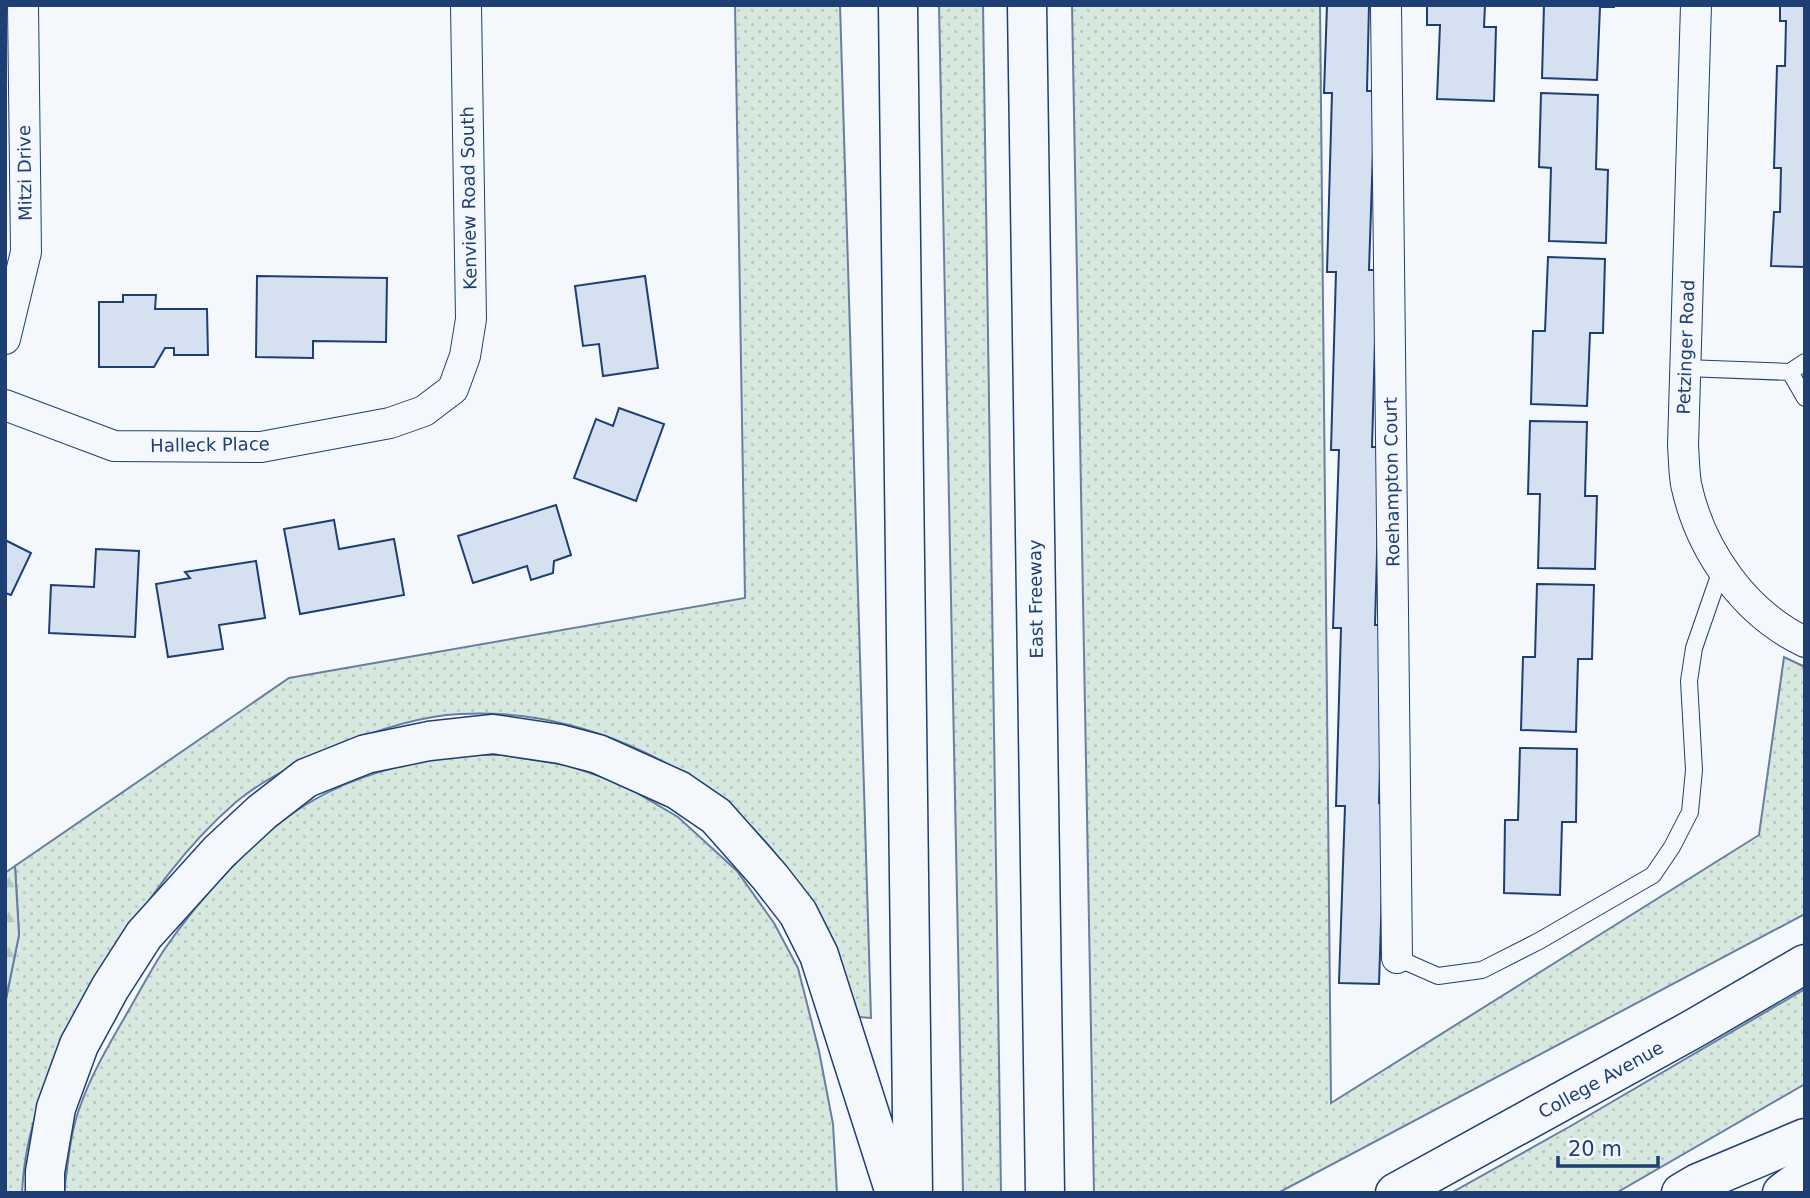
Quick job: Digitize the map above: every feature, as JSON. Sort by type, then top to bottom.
[{"type":"main road","points":[[898,5],[913,1193]]},
{"type":"main road","name":"East Freeway","points":[[1027,5],[1045,1186]]},
{"type":"main road","points":[[45,1193],[45,1172],[56,1108],[79,1045],[110,988],[144,935],[219,852],[262,812],[306,778],[366,754],[429,741],[493,734],[560,744],[598,754],[678,790],[716,816],[770,877],[798,913],[819,955],[895,1193]]},
{"type":"main road","name":"College Avenue","points":[[1395,1193],[1693,1029],[1805,964]]},
{"type":"main road","points":[[1681,1193],[1805,1138]]},
{"type":"main road","points":[[1783,1193],[1805,1176]]},
{"type":"street","name":"Mitzi Drive","points":[[5,338],[26,252],[23,5]]},
{"type":"street","name":"Kenview Road South","points":[[453,389],[466,356],[471,319],[466,5]]},
{"type":"street","name":"Roehampton Court","points":[[1386,5],[1397,958]]},
{"type":"street","name":"Petzinger Road","points":[[1696,5],[1683,446],[1686,484],[1699,522],[1721,570],[1751,606],[1786,633],[1805,642]]},
{"type":"street","name":"Halleck Place","points":[[5,405],[114,446],[261,447],[390,423],[424,411],[453,389]]},
{"type":"lane","points":[[1685,368],[1790,372],[1805,362]]},
{"type":"lane","points":[[1790,372],[1805,398]]},
{"type":"lane","points":[[1397,958],[1438,976],[1482,970],[1539,941],[1653,875],[1690,813],[1694,770],[1689,681],[1694,648],[1721,570]]},
{"type":"green space","points":[[735,5],[840,5],[871,1018],[859,1017],[810,907],[785,866],[740,816],[706,789],[669,765],[630,746],[589,731],[546,720],[503,714],[460,714],[426,718],[359,737],[281,773],[236,802],[198,839],[164,879],[134,923],[77,1022],[50,1075],[40,1102],[25,1161],[22,1193],[5,1193],[5,1004],[19,935],[15,866],[289,678],[745,598]]},
{"type":"green space","points":[[939,5],[983,5],[1001,1193],[963,1193]]},
{"type":"green space","points":[[1072,5],[1320,5],[1331,1103],[1759,835],[1784,657],[1805,667],[1805,914],[1278,1193],[1094,1193]]},
{"type":"green space","points":[[448,755],[502,755],[566,765],[620,783],[678,817],[737,871],[774,923],[798,968],[819,1051],[833,1124],[837,1193],[64,1193],[74,1126],[85,1092],[159,958],[212,889],[271,830],[312,801],[361,778]]},
{"type":"green space","points":[[15,866],[19,935],[5,1004],[5,873]]},
{"type":"green space","points":[[1805,989],[1805,1084],[1616,1193],[1451,1193],[1569,1127]]},
{"type":"building","points":[[1327,5],[1369,5],[1367,91],[1375,91],[1369,270],[1377,270],[1372,447],[1380,447],[1375,625],[1384,625],[1379,803],[1385,802],[1379,984],[1339,983],[1345,806],[1336,806],[1341,628],[1333,628],[1339,450],[1331,450],[1336,272],[1327,272],[1332,93],[1324,93]]},
{"type":"building","points":[[1427,5],[1485,5],[1484,27],[1496,27],[1494,101],[1437,99],[1440,25],[1427,25]]},
{"type":"building","points":[[1544,5],[1614,5],[1600,7],[1597,80],[1542,78]]},
{"type":"building","points":[[1780,5],[1805,5],[1805,267],[1771,266],[1774,212],[1780,212],[1781,168],[1774,168],[1777,66],[1785,66],[1786,21],[1780,21]]},
{"type":"building","points":[[1541,93],[1598,95],[1596,169],[1608,170],[1606,243],[1549,241],[1551,168],[1539,167]]},
{"type":"building","points":[[1548,257],[1605,259],[1603,333],[1590,333],[1587,406],[1531,404],[1533,331],[1545,331]]},
{"type":"building","points":[[257,276],[387,278],[386,342],[313,341],[313,358],[256,357]]},
{"type":"building","points":[[645,276],[658,368],[603,376],[599,344],[583,346],[575,286]]},
{"type":"building","points":[[123,295],[156,295],[155,309],[207,309],[208,355],[174,355],[174,348],[165,348],[154,367],[99,367],[99,302],[123,302]]},
{"type":"building","points":[[619,408],[664,424],[636,501],[574,478],[596,419],[613,426]]},
{"type":"building","points":[[1530,421],[1587,422],[1585,496],[1597,496],[1595,569],[1538,568],[1540,494],[1528,494]]},
{"type":"building","points":[[556,505],[571,555],[554,561],[553,573],[531,580],[527,566],[473,583],[458,536]]},
{"type":"building","points":[[334,520],[339,549],[394,539],[404,595],[300,614],[284,529]]},
{"type":"building","points":[[5,540],[31,553],[11,595],[5,593]]},
{"type":"building","points":[[96,549],[139,551],[135,637],[49,633],[51,585],[94,587]]},
{"type":"building","points":[[256,561],[265,618],[219,625],[223,649],[168,657],[156,584],[190,578],[185,572]]},
{"type":"building","points":[[1537,584],[1594,585],[1592,659],[1578,659],[1576,732],[1521,730],[1523,657],[1535,657]]},
{"type":"building","points":[[1520,748],[1577,749],[1576,822],[1562,822],[1560,895],[1504,893],[1505,820],[1518,820]]}]
